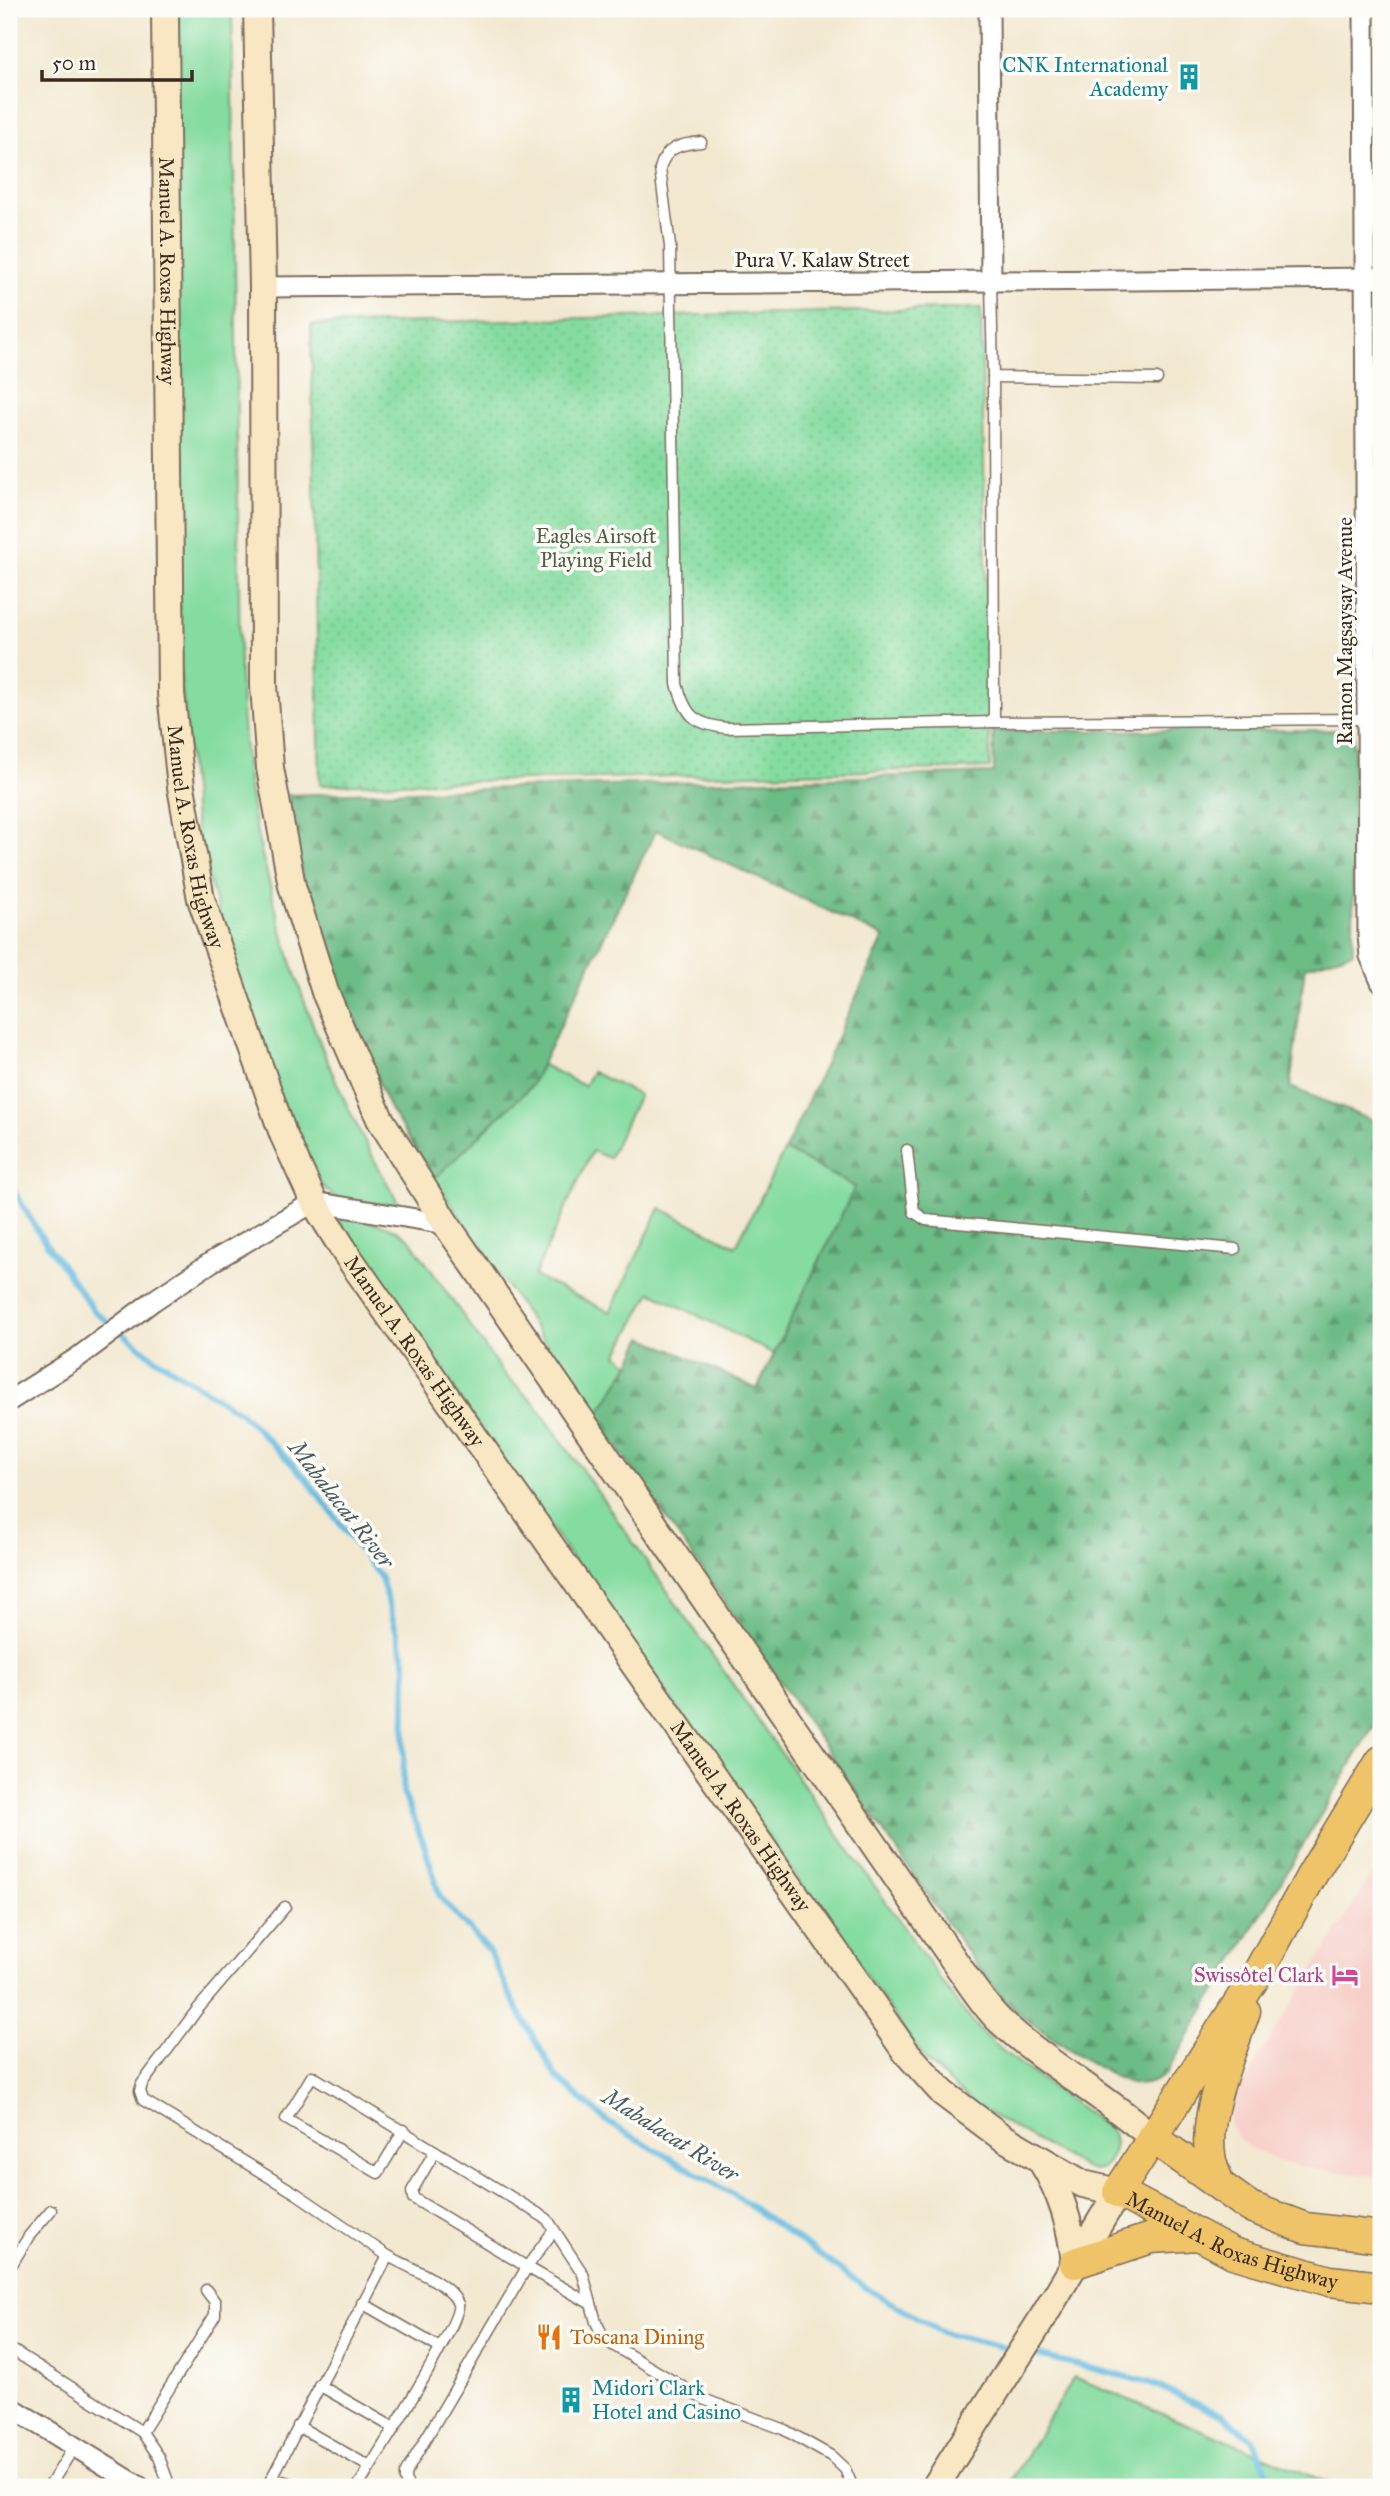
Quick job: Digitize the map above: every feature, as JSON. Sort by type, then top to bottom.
[{"type":"main road","name":"Manuel A. Roxas Highway","points":[[164,9],[171,693],[181,787],[201,899],[283,1134],[314,1202],[371,1289],[906,2052],[943,2093],[999,2135],[1083,2184],[1118,2192],[1233,2253],[1318,2278],[1381,2287]]},
{"type":"main road","name":"Manuel A. Roxas Highway","points":[[257,9],[263,287],[264,686],[270,768],[292,886],[325,992],[380,1119],[446,1224],[969,1982],[998,2019],[1035,2049],[1124,2112],[1152,2137],[1250,2207],[1305,2228],[1381,2237]]},
{"type":"main road","points":[[935,2487],[1042,2319],[1152,2137],[1260,1969],[1313,1873],[1381,1761]]},
{"type":"main road","points":[[1220,2186],[1210,2157],[1209,2140],[1213,2111],[1260,1969]]},
{"type":"main road","points":[[1041,2160],[1056,2185],[1067,2213],[1075,2263]]},
{"type":"main road","points":[[1075,2263],[1151,2238],[1199,2235]]},
{"type":"street","points":[[989,9],[991,282]]},
{"type":"street","name":"Ramon Magsaysay Avenue","points":[[1364,9],[1373,278],[1366,302],[1369,719],[1375,792],[1368,936],[1370,956],[1381,982]]},
{"type":"street","name":"Pura V. Kalaw Street","points":[[263,287],[1373,278]]},
{"type":"street","points":[[9,1401],[78,1358],[153,1301],[314,1202],[446,1224]]},
{"type":"street","points":[[9,2406],[140,2487]]},
{"type":"lane","points":[[701,142],[680,145],[669,150],[660,169],[670,246],[677,684],[686,711],[695,720],[709,726],[726,728],[1369,719]]},
{"type":"lane","points":[[991,282],[994,723]]},
{"type":"lane","points":[[993,377],[1157,379]]},
{"type":"lane","points":[[907,1150],[915,1212],[926,1220],[1235,1249]]},
{"type":"lane","points":[[285,1907],[197,2010],[139,2091],[143,2100],[297,2194],[388,2256],[452,2293],[459,2307],[457,2317],[358,2487]]},
{"type":"lane","points":[[404,2130],[378,2173],[286,2119],[312,2076],[404,2130],[547,2219],[583,2274],[602,2334],[611,2344],[703,2399],[783,2429],[831,2456],[845,2469],[850,2487]]},
{"type":"lane","points":[[435,2151],[412,2191],[413,2198],[591,2304]]},
{"type":"lane","points":[[9,2269],[29,2236],[51,2210]]},
{"type":"lane","points":[[409,2487],[405,2474],[527,2267],[554,2230]]},
{"type":"lane","points":[[302,2487],[270,2482],[388,2256]]},
{"type":"lane","points":[[142,2432],[215,2315],[215,2302],[206,2290]]},
{"type":"lane","points":[[362,2303],[440,2348]]},
{"type":"lane","points":[[9,2348],[142,2432],[159,2457],[170,2487]]},
{"type":"lane","points":[[319,2385],[394,2428]]},
{"type":"lane","points":[[298,2426],[370,2467]]},
{"type":"lane","points":[[49,2487],[74,2446]]},
{"type":"shaded area","name":"Swissôtel Clark","points":[[1381,1860],[1381,2176],[1317,2170],[1278,2161],[1248,2147],[1234,2134],[1229,2123],[1231,2109],[1238,2091]]},
{"type":"green space","points":[[173,9],[232,9],[240,676],[250,797],[280,924],[306,1006],[338,1086],[398,1202],[396,1204],[345,1201],[320,1183],[260,1054],[197,839],[180,671]]},
{"type":"green space","name":"Eagles Airsoft Playing Field","points":[[981,308],[990,768],[320,785],[311,325]]},
{"type":"green space","points":[[1354,730],[1353,952],[1305,967],[1290,1087],[1381,1124],[1381,1714],[1166,2074],[1150,2083],[1136,2084],[1120,2079],[1064,2046],[1012,2008],[997,1992],[596,1417],[630,1364],[643,1337],[757,1389],[855,1187],[785,1150],[884,937],[656,830],[531,1086],[434,1179],[389,1107],[340,996],[315,923],[297,857],[288,795],[994,773],[993,731]]},
{"type":"green space","points":[[541,1064],[584,1086],[592,1072],[639,1095],[609,1158],[592,1151],[534,1276],[610,1312],[660,1208],[736,1246],[785,1150],[856,1187],[774,1354],[651,1292],[617,1355],[630,1364],[596,1417],[434,1179],[531,1086]]},
{"type":"green space","points":[[337,1217],[385,1226],[410,1240],[503,1373],[535,1404],[566,1447],[959,2006],[982,2033],[1005,2053],[1111,2130],[1115,2140],[1114,2150],[1103,2168],[1087,2169],[974,2105],[926,2061],[397,1310]]},
{"type":"green space","points":[[1074,2377],[1338,2487],[1007,2487]]},
{"type":"waterway","name":"Mabalacat River","points":[[9,1183],[41,1236],[94,1311],[153,1357],[241,1413],[305,1477],[381,1578],[406,1665],[403,1792],[425,1847],[440,1897],[489,1951],[510,1995],[556,2077],[609,2123],[736,2196],[866,2288],[941,2332],[1015,2350]]},
{"type":"waterway","name":"Mabalacat River","points":[[1029,2353],[1151,2383],[1223,2416],[1253,2439],[1274,2487]]},
{"type":"place","name":"CNK International Academy","points":[[1189,77]]},
{"type":"place","name":"Swissôtel Clark","points":[[1345,1975]]},
{"type":"place","name":"Toscana Dining","points":[[549,2337]]},
{"type":"place","name":"Midori Clark Hotel and Casino","points":[[571,2400]]}]
